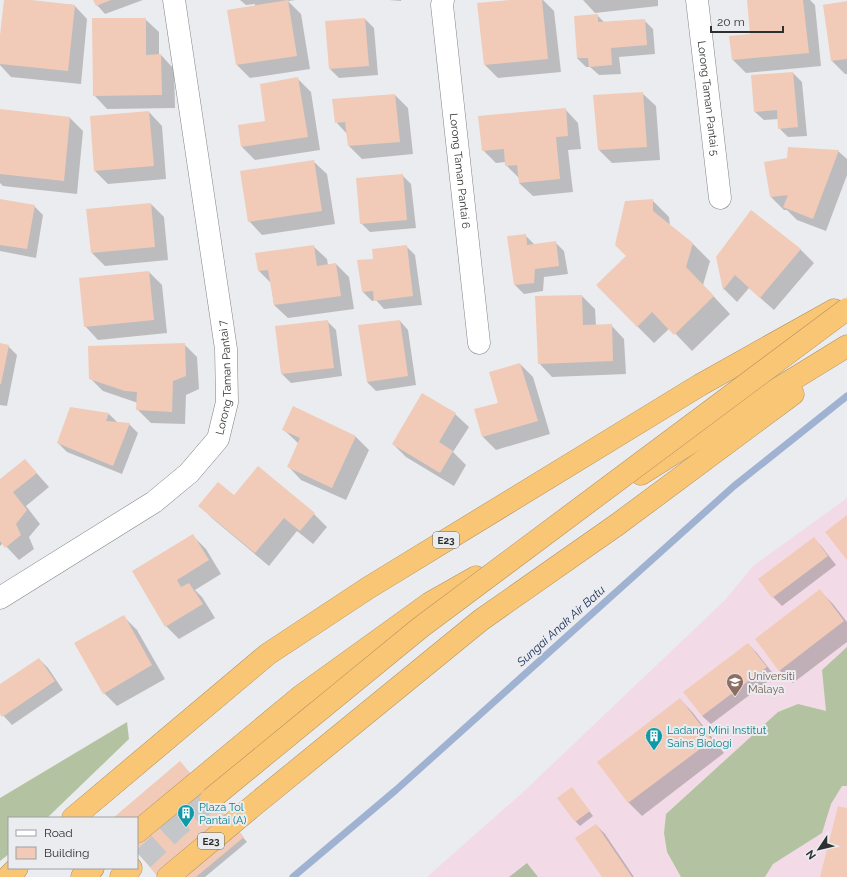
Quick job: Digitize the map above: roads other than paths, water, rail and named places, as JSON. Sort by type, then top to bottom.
[{"type":"highway","name":"E23","points":[[74,817],[268,654],[368,588],[700,385],[847,303]]},
{"type":"highway","points":[[212,799],[421,627],[847,309]]},
{"type":"highway","points":[[138,831],[301,696],[430,603],[523,550],[708,431],[847,346]]},
{"type":"highway","name":"E23","points":[[168,877],[481,620],[618,524],[847,354]]},
{"type":"highway","points":[[8,877],[16,869]]},
{"type":"highway","points":[[82,877],[92,869]]},
{"type":"highway","points":[[121,877],[130,869]]},
{"type":"street","name":"Lorong Taman Pantai 7","points":[[0,598],[154,502],[189,473],[218,439],[227,402],[226,349],[174,0]]},
{"type":"street","name":"Lorong Taman Pantai 6","points":[[443,0],[442,5],[479,343]]},
{"type":"street","name":"Lorong Taman Pantai 5","points":[[697,0],[720,198]]},
{"type":"waterway","name":"Sungai Anak Air Batu","points":[[293,877],[396,790],[734,486],[847,396]]},
{"type":"tunnel","points":[[143,859],[177,827],[211,799]]},
{"type":"place","name":"Universiti Malaya","points":[[735,697]]},
{"type":"place","name":"Ladang Mini Institut Sains Biologi","points":[[654,751]]},
{"type":"place","name":"Plaza Tol Pantai (A)","points":[[186,828]]}]
